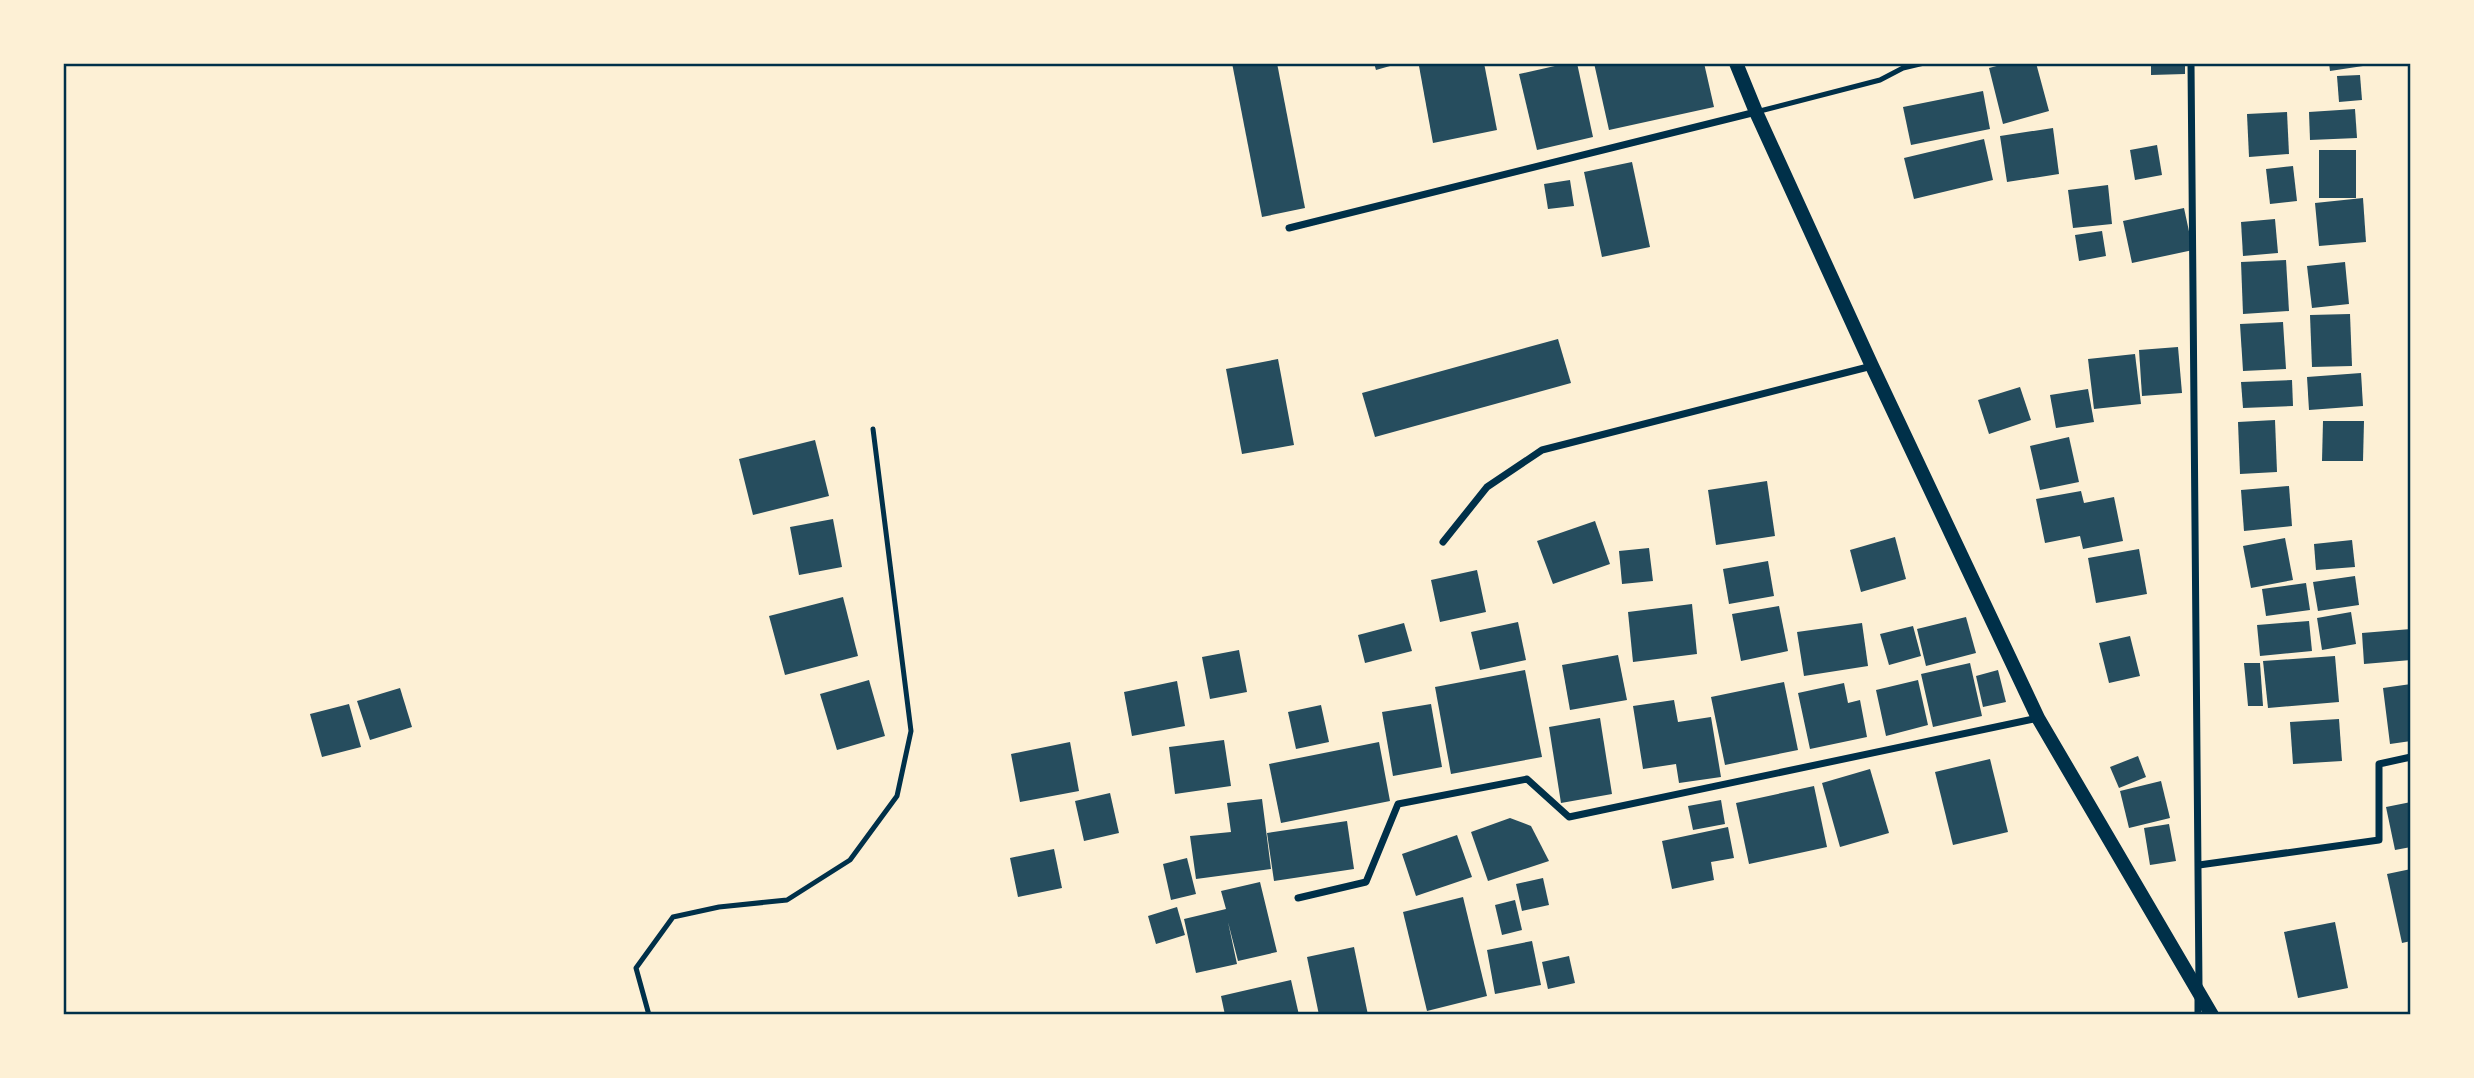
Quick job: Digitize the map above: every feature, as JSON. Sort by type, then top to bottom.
[{"type":"main road","points":[[1736,63],[1872,366],[2038,719],[2212,1015]]},
{"type":"street","points":[[2191,63],[2199,865],[2198,1015]]},
{"type":"street","points":[[1289,228],[1756,112]]},
{"type":"street","points":[[1443,542],[1487,486],[1542,450],[1872,366]]},
{"type":"street","points":[[1298,898],[1366,882],[1398,804],[1527,779],[1569,817],[2038,719]]},
{"type":"street","points":[[2199,865],[2379,839],[2379,764],[2411,757]]},
{"type":"lane","points":[[1756,112],[1880,80],[1903,68],[1924,63]]},
{"type":"lane","points":[[649,1015],[636,968],[673,916],[719,907],[787,900],[850,860],[897,796],[911,731],[873,429]]},
{"type":"building","points":[[1232,63],[1277,63],[1305,208],[1262,217]]},
{"type":"building","points":[[1374,63],[1397,63],[1397,64],[1376,70]]},
{"type":"building","points":[[1434,63],[1484,63],[1497,130],[1433,143],[1419,66]]},
{"type":"building","points":[[1577,63],[1593,137],[1537,150],[1519,74]]},
{"type":"building","points":[[1594,63],[1704,63],[1714,107],[1609,130]]},
{"type":"building","points":[[2008,63],[2036,63],[2049,111],[2003,124],[1989,68]]},
{"type":"building","points":[[2151,63],[2185,63],[2185,74],[2151,75]]},
{"type":"building","points":[[2329,63],[2363,63],[2363,66],[2330,71]]},
{"type":"building","points":[[2360,75],[2362,100],[2339,102],[2337,76]]},
{"type":"building","points":[[1983,91],[1990,129],[1911,145],[1903,107]]},
{"type":"building","points":[[2355,109],[2357,138],[2310,140],[2309,112]]},
{"type":"building","points":[[2287,112],[2289,154],[2249,157],[2247,114]]},
{"type":"building","points":[[2053,128],[2059,174],[2007,182],[2000,136]]},
{"type":"building","points":[[1984,139],[1993,180],[1914,199],[1904,158]]},
{"type":"building","points":[[2157,145],[2162,175],[2135,180],[2130,150]]},
{"type":"building","points":[[2319,150],[2356,150],[2356,198],[2319,198]]},
{"type":"building","points":[[1632,162],[1650,247],[1602,257],[1584,172]]},
{"type":"building","points":[[2293,166],[2297,201],[2270,204],[2266,169]]},
{"type":"building","points":[[1570,180],[1574,206],[1548,209],[1544,184]]},
{"type":"building","points":[[2108,185],[2112,224],[2073,228],[2068,190]]},
{"type":"building","points":[[2363,198],[2366,242],[2319,246],[2315,203]]},
{"type":"building","points":[[2184,208],[2193,250],[2132,263],[2123,221]]},
{"type":"building","points":[[2275,219],[2278,253],[2243,256],[2241,222]]},
{"type":"building","points":[[2102,231],[2106,256],[2079,261],[2075,235]]},
{"type":"building","points":[[2286,260],[2289,311],[2243,314],[2241,262]]},
{"type":"building","points":[[2345,262],[2349,304],[2312,308],[2307,266]]},
{"type":"building","points":[[2350,314],[2352,366],[2312,367],[2310,315]]},
{"type":"building","points":[[2283,322],[2286,369],[2243,371],[2240,324]]},
{"type":"building","points":[[1558,339],[1571,383],[1375,437],[1362,393]]},
{"type":"building","points":[[2178,347],[2182,393],[2142,396],[2139,350]]},
{"type":"building","points":[[2135,354],[2141,404],[2094,409],[2088,359]]},
{"type":"building","points":[[1278,359],[1294,445],[1242,454],[1226,369]]},
{"type":"building","points":[[2361,373],[2363,406],[2309,410],[2307,377]]},
{"type":"building","points":[[2292,380],[2293,406],[2243,408],[2241,382]]},
{"type":"building","points":[[2020,387],[2031,420],[1989,434],[1978,400]]},
{"type":"building","points":[[2088,389],[2094,422],[2056,428],[2050,395]]},
{"type":"building","points":[[2275,420],[2277,472],[2240,474],[2238,422]]},
{"type":"building","points":[[2323,421],[2364,421],[2363,461],[2322,461]]},
{"type":"building","points":[[2069,437],[2079,482],[2040,490],[2030,446]]},
{"type":"building","points":[[815,440],[829,496],[753,515],[739,459]]},
{"type":"building","points":[[1767,481],[1775,536],[1716,545],[1708,490]]},
{"type":"building","points":[[2289,486],[2292,526],[2244,531],[2241,490]]},
{"type":"building","points":[[2081,491],[2084,503],[2114,497],[2123,541],[2083,549],[2080,536],[2045,543],[2036,499]]},
{"type":"building","points":[[833,519],[842,567],[799,575],[790,527]]},
{"type":"building","points":[[1595,521],[1610,564],[1553,584],[1537,541]]},
{"type":"building","points":[[1895,537],[1906,579],[1861,592],[1850,550]]},
{"type":"building","points":[[2285,538],[2293,580],[2251,588],[2243,546]]},
{"type":"building","points":[[2352,540],[2355,567],[2316,570],[2314,544]]},
{"type":"building","points":[[1649,548],[1653,581],[1622,584],[1619,551]]},
{"type":"building","points":[[2139,549],[2147,594],[2096,603],[2088,558]]},
{"type":"building","points":[[1768,561],[1774,596],[1729,604],[1723,569]]},
{"type":"building","points":[[1477,570],[1486,612],[1440,622],[1431,580]]},
{"type":"building","points":[[2355,576],[2359,605],[2318,611],[2313,582]]},
{"type":"building","points":[[2306,583],[2310,610],[2266,616],[2262,589]]},
{"type":"building","points":[[843,597],[858,656],[785,675],[769,616]]},
{"type":"building","points":[[1692,604],[1697,654],[1633,662],[1628,612]]},
{"type":"building","points":[[1779,606],[1788,651],[1741,661],[1732,614]]},
{"type":"building","points":[[2351,612],[2356,644],[2322,650],[2317,618]]},
{"type":"building","points":[[1966,617],[1976,653],[1926,666],[1917,629]]},
{"type":"building","points":[[2309,621],[2312,651],[2260,656],[2257,625]]},
{"type":"building","points":[[1518,622],[1526,660],[1480,670],[1471,632]]},
{"type":"building","points":[[1404,623],[1412,651],[1365,663],[1358,635]]},
{"type":"building","points":[[1862,623],[1868,666],[1804,676],[1797,632]]},
{"type":"building","points":[[1913,626],[1921,656],[1889,665],[1880,634]]},
{"type":"building","points":[[2411,629],[2411,660],[2364,664],[2362,633]]},
{"type":"building","points":[[2130,636],[2140,676],[2109,683],[2099,643]]},
{"type":"building","points":[[1239,650],[1247,692],[1210,699],[1202,657]]},
{"type":"building","points":[[1618,655],[1627,700],[1570,710],[1562,665]]},
{"type":"building","points":[[2335,656],[2339,702],[2268,708],[2263,661]]},
{"type":"building","points":[[1970,663],[1982,716],[1933,727],[1921,674]]},
{"type":"building","points":[[2244,663],[2260,663],[2263,706],[2248,706]]},
{"type":"building","points":[[1525,670],[1542,757],[1451,774],[1435,687]]},
{"type":"building","points":[[1998,670],[2006,702],[1983,707],[1976,676]]},
{"type":"building","points":[[869,680],[885,736],[837,750],[820,694]]},
{"type":"building","points":[[1918,680],[1928,725],[1886,736],[1876,690]]},
{"type":"building","points":[[1177,681],[1185,726],[1132,736],[1124,692]]},
{"type":"building","points":[[1784,682],[1798,750],[1725,765],[1711,697]]},
{"type":"building","points":[[1844,683],[1848,703],[1860,700],[1867,737],[1810,749],[1798,693]]},
{"type":"building","points":[[2411,684],[2411,741],[2390,744],[2383,688]]},
{"type":"building","points":[[400,688],[412,727],[370,740],[357,701]]},
{"type":"building","points":[[1674,700],[1678,722],[1711,717],[1721,777],[1679,783],[1676,764],[1643,769],[1633,706]]},
{"type":"building","points":[[349,704],[361,747],[322,757],[310,714]]},
{"type":"building","points":[[1431,704],[1442,767],[1393,776],[1382,712]]},
{"type":"building","points":[[1321,705],[1329,742],[1296,749],[1288,712]]},
{"type":"building","points":[[1600,718],[1612,794],[1561,803],[1549,727]]},
{"type":"building","points":[[2339,719],[2342,761],[2293,764],[2290,722]]},
{"type":"building","points":[[1224,740],[1231,786],[1175,794],[1169,747]]},
{"type":"building","points":[[1070,742],[1079,791],[1020,802],[1011,754]]},
{"type":"building","points":[[1379,742],[1390,801],[1281,823],[1269,764]]},
{"type":"building","points":[[2138,756],[2146,777],[2119,788],[2110,767]]},
{"type":"building","points":[[1990,759],[2008,832],[1953,845],[1935,772]]},
{"type":"building","points":[[1870,769],[1889,833],[1840,847],[1822,783]]},
{"type":"building","points":[[2161,781],[2170,818],[2129,828],[2120,791]]},
{"type":"building","points":[[1814,786],[1827,847],[1749,864],[1736,803]]},
{"type":"building","points":[[1110,793],[1119,833],[1084,841],[1075,801]]},
{"type":"building","points":[[1262,799],[1271,869],[1196,879],[1190,836],[1231,832],[1227,803]]},
{"type":"building","points":[[1721,800],[1725,824],[1693,830],[1688,806]]},
{"type":"building","points":[[2411,802],[2411,847],[2395,850],[2386,807]]},
{"type":"building","points":[[1510,818],[1531,826],[1549,861],[1488,881],[1471,832]]},
{"type":"building","points":[[1347,821],[1354,869],[1274,881],[1267,833]]},
{"type":"building","points":[[2169,824],[2176,861],[2150,865],[2144,828]]},
{"type":"building","points":[[1728,827],[1734,858],[1711,862],[1714,880],[1672,889],[1662,841]]},
{"type":"building","points":[[1457,835],[1472,877],[1416,896],[1402,854]]},
{"type":"building","points":[[1054,849],[1062,888],[1018,897],[1010,858]]},
{"type":"building","points":[[1187,858],[1196,894],[1171,900],[1163,864]]},
{"type":"building","points":[[2411,869],[2411,941],[2402,943],[2387,874]]},
{"type":"building","points":[[1543,878],[1549,905],[1522,911],[1516,884]]},
{"type":"building","points":[[1260,882],[1277,952],[1238,961],[1228,922],[1237,964],[1196,973],[1184,919],[1226,909],[1221,891]]},
{"type":"building","points":[[1463,897],[1487,996],[1427,1011],[1403,912]]},
{"type":"building","points":[[1515,900],[1522,930],[1502,935],[1495,905]]},
{"type":"building","points":[[1177,907],[1185,935],[1156,944],[1148,916]]},
{"type":"building","points":[[2335,922],[2348,988],[2298,998],[2284,932]]},
{"type":"building","points":[[1532,941],[1541,985],[1495,994],[1487,950]]},
{"type":"building","points":[[1354,947],[1368,1015],[1319,1015],[1307,957]]},
{"type":"building","points":[[1569,956],[1575,983],[1548,989],[1542,962]]},
{"type":"building","points":[[1291,980],[1299,1015],[1225,1015],[1221,996]]}]
